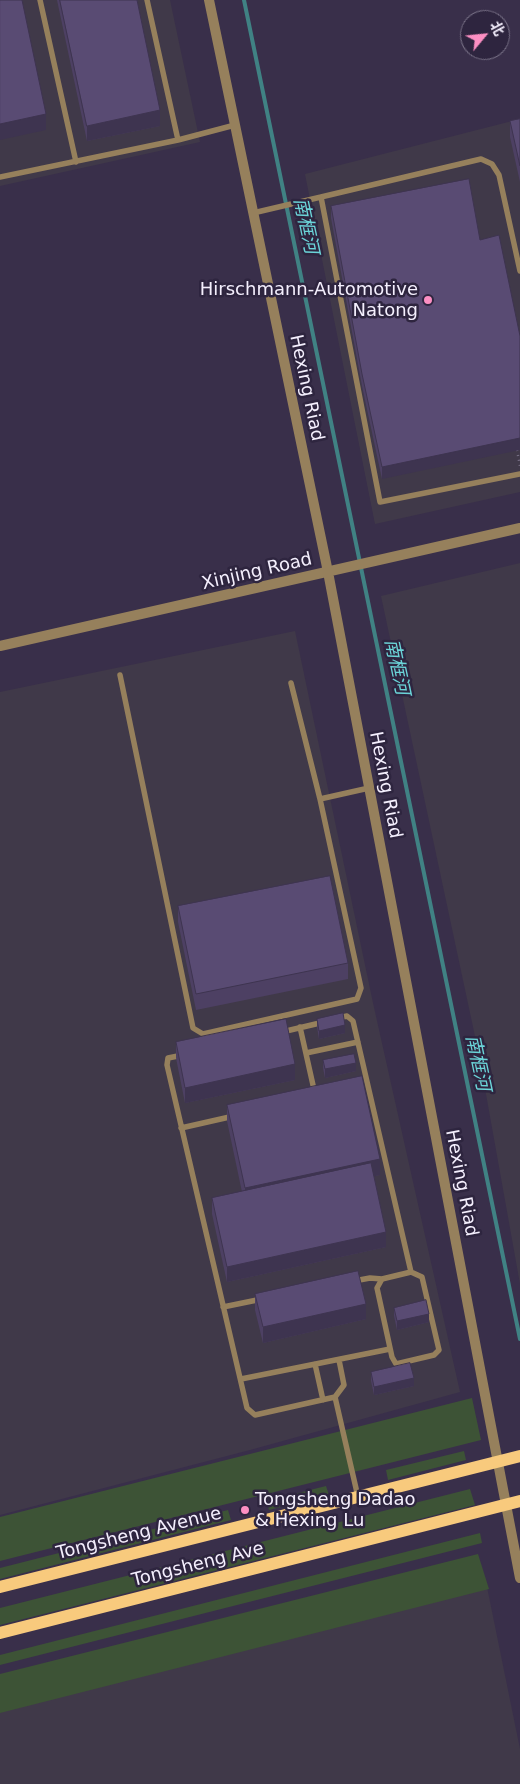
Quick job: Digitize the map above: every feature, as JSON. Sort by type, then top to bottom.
[{"type":"main road","name":"Tongsheng Avenue","points":[[0,1587],[520,1456]]},
{"type":"main road","name":"Tongsheng Ave","points":[[0,1633],[520,1501]]},
{"type":"street","name":"Hexing Riad","points":[[209,0],[328,572],[520,1578]]},
{"type":"street","name":"Xinjing Road","points":[[0,646],[520,528]]},
{"type":"lane","points":[[40,0],[76,162]]},
{"type":"lane","points":[[147,0],[178,140]]},
{"type":"lane","points":[[0,177],[178,140],[235,125]]},
{"type":"lane","points":[[253,213],[482,159],[492,164],[499,175],[520,271]]},
{"type":"lane","points":[[321,197],[380,502],[520,474]]},
{"type":"lane","points":[[120,675],[194,1028],[202,1034],[357,999],[361,988],[320,799],[291,683]]},
{"type":"lane","points":[[320,799],[369,788]]},
{"type":"lane","points":[[330,891],[340,889]]},
{"type":"lane","points":[[171,922],[181,920]]},
{"type":"lane","points":[[272,1034],[347,1016],[353,1021],[411,1272]]},
{"type":"lane","points":[[300,1027],[316,1098]]},
{"type":"lane","points":[[306,1054],[358,1042]]},
{"type":"lane","points":[[187,1054],[168,1058],[167,1065],[247,1408],[255,1415],[335,1397],[344,1385],[339,1360]]},
{"type":"lane","points":[[359,1088],[368,1086]]},
{"type":"lane","points":[[306,1100],[324,1096]]},
{"type":"lane","points":[[181,1128],[239,1115]]},
{"type":"lane","points":[[350,1282],[370,1278],[382,1280],[411,1272],[422,1277],[440,1350],[434,1355],[396,1364],[390,1349],[377,1288],[382,1280]]},
{"type":"lane","points":[[223,1306],[272,1297]]},
{"type":"lane","points":[[240,1380],[390,1349]]},
{"type":"lane","points":[[315,1364],[323,1400]]},
{"type":"lane","points":[[335,1397],[358,1497]]},
{"type":"path","points":[[516,450],[520,468]]},
{"type":"shaded area","points":[[0,0],[170,0],[200,142],[0,186]]},
{"type":"shaded area","name":"Hirschmann-Automotive Natong","points":[[520,119],[520,492],[375,524],[305,174]]},
{"type":"shaded area","points":[[520,563],[520,1284],[479,1055],[381,596]]},
{"type":"shaded area","points":[[295,631],[373,1003],[460,1392],[250,1450],[0,1515],[0,692]]},
{"type":"shaded area","points":[[487,1587],[520,1749],[520,1784],[0,1784],[0,1706]]},
{"type":"green space","points":[[472,1398],[481,1440],[0,1561],[0,1517]]},
{"type":"green space","points":[[464,1451],[466,1460],[388,1480],[386,1470]]},
{"type":"green space","points":[[326,1486],[329,1495],[269,1510],[266,1501]]},
{"type":"green space","points":[[470,1489],[475,1505],[0,1625],[0,1608]]},
{"type":"green space","points":[[228,1510],[231,1520],[0,1579],[0,1568]]},
{"type":"green space","points":[[480,1533],[482,1543],[0,1665],[0,1655]]},
{"type":"green space","points":[[478,1554],[489,1589],[0,1713],[0,1674]]},
{"type":"building","points":[[0,0],[22,0],[46,114],[0,124]]},
{"type":"building","points":[[60,0],[137,0],[160,110],[87,126]]},
{"type":"building","points":[[520,119],[520,166],[510,121]]},
{"type":"building","name":"Hirschmann-Automotive Natong","points":[[469,179],[480,240],[499,235],[520,336],[520,438],[382,467],[362,374],[331,206]]},
{"type":"building","points":[[330,876],[348,963],[196,994],[178,906]]},
{"type":"building","points":[[343,1013],[345,1025],[319,1031],[317,1019]]},
{"type":"building","points":[[286,1019],[295,1064],[185,1088],[176,1042]]},
{"type":"building","points":[[354,1054],[356,1063],[325,1069],[323,1060]]},
{"type":"building","points":[[362,1076],[380,1159],[245,1188],[227,1105]]},
{"type":"building","points":[[371,1163],[386,1232],[227,1267],[212,1198]]},
{"type":"building","points":[[358,1271],[366,1304],[263,1327],[255,1294]]},
{"type":"building","points":[[426,1300],[429,1314],[397,1321],[394,1308]]},
{"type":"building","points":[[410,1363],[414,1378],[374,1387],[371,1372]]},
{"type":"waterway","name":"南框河","points":[[244,0],[520,1339]]},
{"type":"place","name":"Hirschmann-Automotive Natong","points":[[428,300]]},
{"type":"place","name":"Tongsheng Dadao & Hexing Lu","points":[[245,1510]]}]
